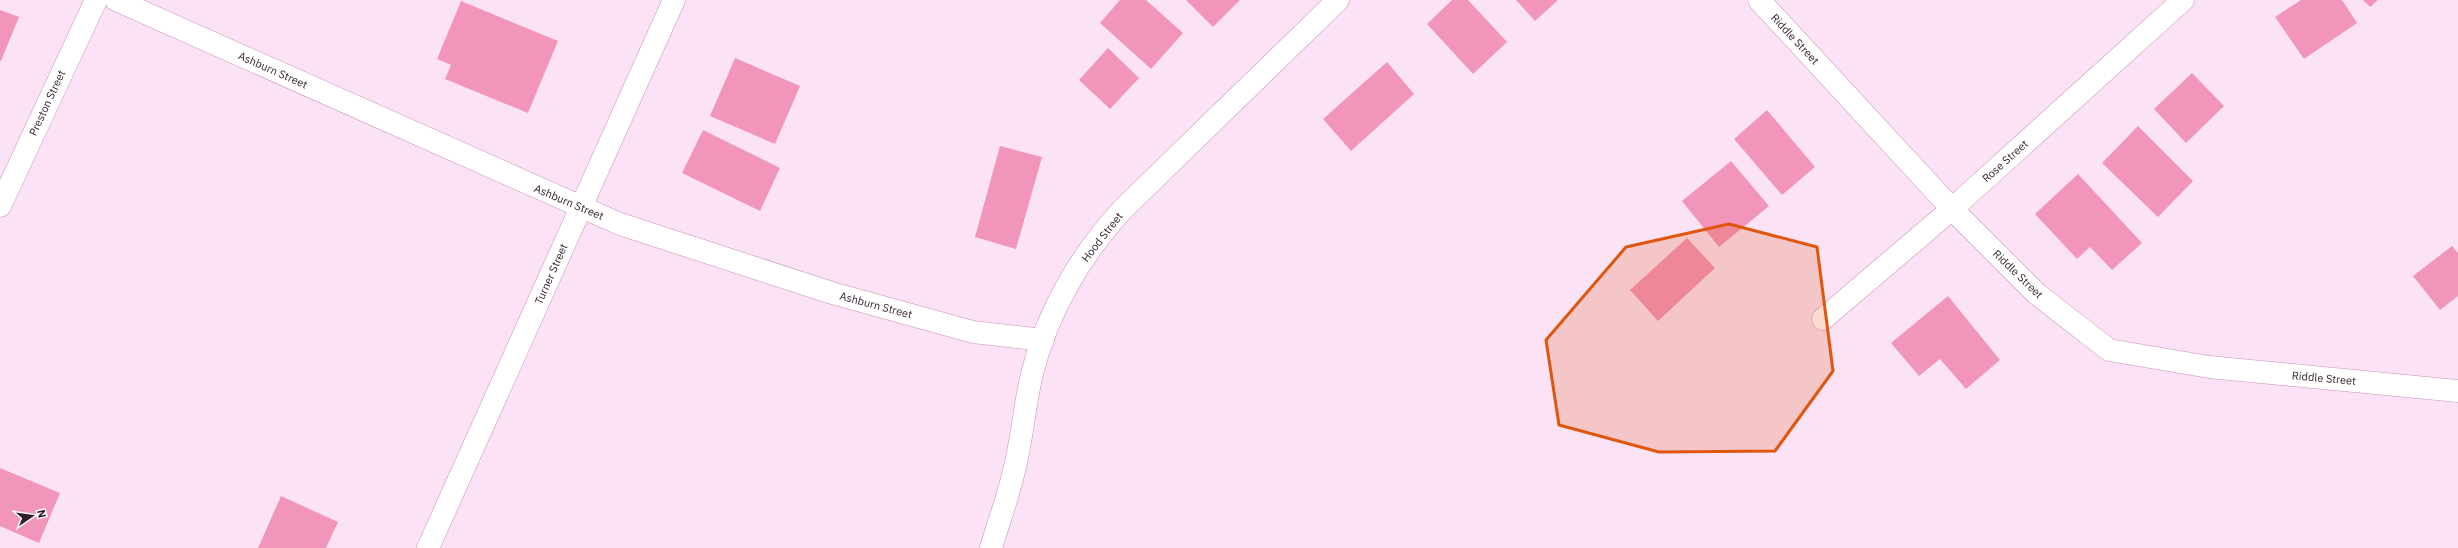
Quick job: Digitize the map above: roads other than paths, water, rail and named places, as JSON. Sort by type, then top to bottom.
[{"type":"street","name":"Preston Street","points":[[0,206],[96,0]]},
{"type":"street","name":"Ashburn Street","points":[[116,0],[620,224],[832,294],[973,332],[1043,340]]},
{"type":"street","name":"Turner Street","points":[[428,548],[674,0]]},
{"type":"street","name":"Hood Street","points":[[991,548],[1013,476],[1032,374],[1043,340],[1062,294],[1106,228],[1338,0]]},
{"type":"street","name":"Riddle Street","points":[[1759,0],[1952,209],[2037,294],[2109,350],[2208,367],[2458,391]]},
{"type":"street","name":"Rose Street","points":[[1822,319],[1952,209],[2184,0]]}]
